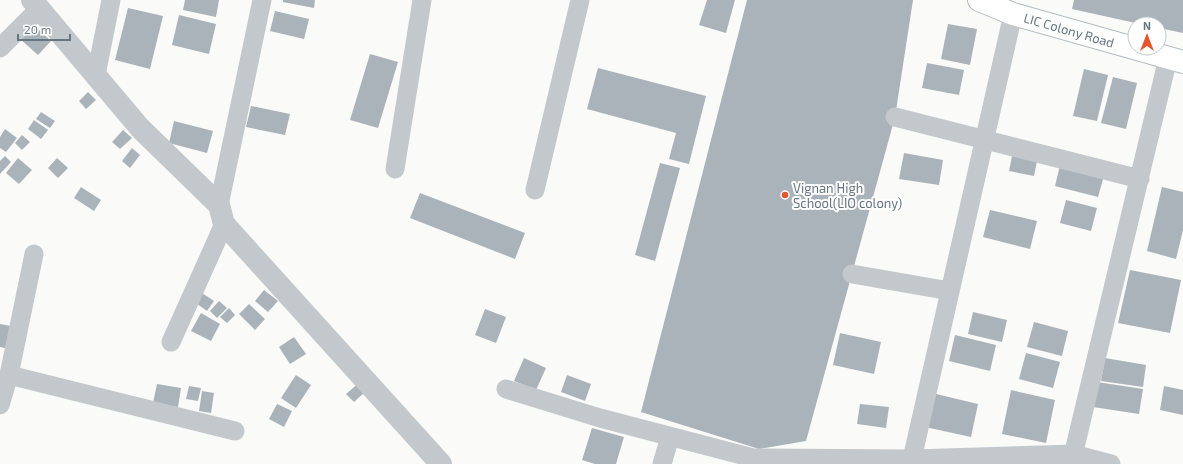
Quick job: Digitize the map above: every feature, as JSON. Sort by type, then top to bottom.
[{"type":"main road","name":"LIC Colony Road","points":[[979,0],[1013,14],[1176,60]]},
{"type":"street","points":[[96,75],[111,0]]},
{"type":"street","points":[[171,342],[221,214],[262,0]]},
{"type":"street","points":[[395,169],[422,0]]},
{"type":"street","points":[[535,190],[580,0]]},
{"type":"street","points":[[0,48],[35,4],[140,128],[221,214],[441,464]]},
{"type":"street","points":[[912,460],[1013,14]]},
{"type":"street","points":[[1072,459],[1140,179],[1176,60]]},
{"type":"street","points":[[895,117],[1140,179]]},
{"type":"street","points":[[0,406],[9,375],[34,254]]},
{"type":"street","points":[[852,274],[950,291]]},
{"type":"street","points":[[9,375],[236,431]]},
{"type":"street","points":[[506,389],[670,437],[753,458],[912,460],[1072,459],[1111,464]]},
{"type":"street","points":[[662,464],[670,437]]},
{"type":"building","points":[[185,0],[219,0],[216,17],[183,10]]},
{"type":"building","points":[[283,0],[315,0],[314,8],[283,2]]},
{"type":"building","points":[[707,0],[735,0],[726,33],[699,25]]},
{"type":"building","name":"Vignan High School(LIO colony)","points":[[747,0],[913,0],[895,117],[806,441],[759,449],[641,412]]},
{"type":"building","points":[[1074,0],[1183,0],[1183,33],[1167,30],[1167,16],[1127,16],[1127,21],[1072,9]]},
{"type":"building","points":[[128,8],[163,16],[150,69],[115,60]]},
{"type":"building","points":[[275,11],[309,19],[304,39],[270,31]]},
{"type":"building","points":[[179,15],[216,24],[209,54],[172,45]]},
{"type":"building","points":[[33,24],[51,41],[38,55],[19,38]]},
{"type":"building","points":[[948,24],[977,29],[970,65],[941,59]]},
{"type":"building","points":[[370,54],[398,62],[378,128],[350,120]]},
{"type":"building","points":[[927,63],[964,70],[959,95],[922,88]]},
{"type":"building","points":[[598,68],[706,96],[689,164],[669,159],[676,133],[587,109]]},
{"type":"building","points":[[1084,69],[1108,75],[1097,121],[1073,116]]},
{"type":"building","points":[[1113,77],[1137,83],[1126,129],[1101,123]]},
{"type":"building","points":[[88,92],[96,100],[86,109],[79,101]]},
{"type":"building","points":[[251,106],[290,114],[285,135],[246,127]]},
{"type":"building","points":[[41,112],[55,121],[50,128],[36,119]]},
{"type":"building","points":[[34,120],[48,130],[41,139],[28,129]]},
{"type":"building","points":[[174,121],[213,131],[207,153],[169,143]]},
{"type":"building","points":[[5,129],[17,138],[6,152],[0,148],[0,137]]},
{"type":"building","points":[[123,130],[132,138],[120,149],[112,142]]},
{"type":"building","points":[[22,135],[30,142],[22,150],[15,143]]},
{"type":"building","points":[[132,148],[140,155],[130,168],[122,161]]},
{"type":"building","points":[[1013,151],[1038,156],[1034,176],[1009,171]]},
{"type":"building","points":[[904,153],[943,160],[939,185],[899,179]]},
{"type":"building","points":[[5,156],[11,162],[0,174],[0,161]]},
{"type":"building","points":[[18,158],[32,170],[19,184],[6,173]]},
{"type":"building","points":[[57,158],[68,168],[58,178],[48,168]]},
{"type":"building","points":[[1061,161],[1105,172],[1098,197],[1055,186]]},
{"type":"building","points":[[660,163],[680,168],[655,261],[635,255]]},
{"type":"building","points":[[81,187],[101,200],[94,211],[74,198]]},
{"type":"building","points":[[1162,187],[1183,192],[1183,230],[1176,259],[1147,251]]},
{"type":"building","points":[[420,193],[525,233],[515,259],[410,218]]},
{"type":"building","points":[[1066,200],[1097,208],[1091,231],[1060,223]]},
{"type":"building","points":[[990,210],[1037,221],[1030,249],[983,237]]},
{"type":"building","points":[[1130,270],[1181,280],[1170,333],[1118,323]]},
{"type":"building","points":[[264,290],[278,301],[268,312],[255,301]]},
{"type":"building","points":[[199,291],[214,301],[207,311],[193,301]]},
{"type":"building","points":[[219,301],[227,308],[217,318],[210,311]]},
{"type":"building","points":[[249,304],[265,319],[255,330],[239,314]]},
{"type":"building","points":[[229,308],[235,315],[227,323],[220,317]]},
{"type":"building","points":[[485,309],[506,317],[496,343],[475,335]]},
{"type":"building","points":[[973,312],[1007,320],[1002,342],[968,334]]},
{"type":"building","points":[[201,313],[220,324],[211,341],[191,331]]},
{"type":"building","points":[[1034,322],[1068,331],[1062,356],[1027,347]]},
{"type":"building","points":[[0,324],[11,326],[5,348],[0,347]]},
{"type":"building","points":[[840,333],[881,342],[874,374],[833,365]]},
{"type":"building","points":[[955,335],[996,345],[990,371],[949,361]]},
{"type":"building","points":[[294,337],[306,354],[290,364],[279,347]]},
{"type":"building","points":[[1026,353],[1060,362],[1053,388],[1019,379]]},
{"type":"building","points":[[524,358],[546,368],[536,390],[514,381]]},
{"type":"building","points":[[1105,358],[1146,365],[1143,387],[1101,381]]},
{"type":"building","points":[[296,375],[311,385],[296,408],[281,398]]},
{"type":"building","points":[[567,375],[591,384],[585,401],[561,392]]},
{"type":"building","points":[[1097,382],[1143,389],[1139,414],[1093,407]]},
{"type":"building","points":[[359,383],[366,391],[354,402],[346,394]]},
{"type":"building","points":[[157,384],[181,388],[178,407],[153,403]]},
{"type":"building","points":[[189,386],[201,388],[198,401],[186,399]]},
{"type":"building","points":[[1164,386],[1183,390],[1183,415],[1160,410]]},
{"type":"building","points":[[1011,390],[1055,400],[1046,443],[1002,434]]},
{"type":"building","points":[[202,391],[214,393],[211,413],[199,411]]},
{"type":"building","points":[[932,393],[978,404],[971,437],[925,427]]},
{"type":"building","points":[[277,404],[292,411],[284,427],[269,419]]},
{"type":"building","points":[[860,404],[889,407],[886,428],[857,424]]},
{"type":"building","points":[[592,428],[624,437],[616,464],[595,464],[582,460]]},
{"type":"place","name":"Vignan High School(LIO colony)","points":[[785,195]]}]
